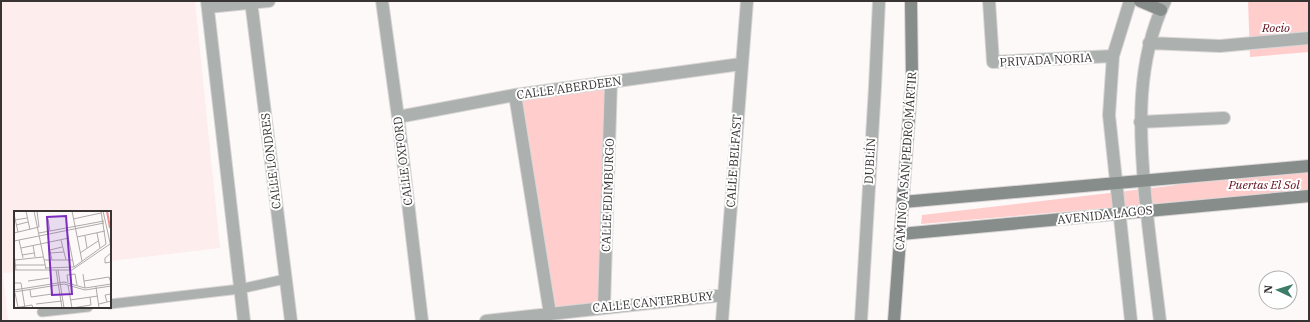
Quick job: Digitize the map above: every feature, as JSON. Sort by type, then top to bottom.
[{"type":"street","points":[[244,321],[208,4],[269,1]]},
{"type":"street","name":"CALLE OXFORD","points":[[382,1],[398,117],[422,321]]},
{"type":"street","name":"CALLE BELFAST","points":[[722,321],[747,1]]},
{"type":"street","name":"DUBLÍN","points":[[861,321],[879,1]]},
{"type":"street","name":"CAMINO A SAN PEDRO MÁRTIR","points":[[894,321],[912,77],[911,1]]},
{"type":"street","name":"PRIVADA NORIA","points":[[989,1],[993,62],[1113,56]]},
{"type":"street","points":[[1130,1],[1113,56],[1109,115],[1131,321]]},
{"type":"street","points":[[1140,1],[1163,5],[1150,43],[1144,75],[1140,122],[1147,211],[1160,321]]},
{"type":"street","name":"CALLE LONDRES","points":[[251,2],[291,321]]},
{"type":"street","points":[[1150,43],[1220,46],[1309,38]]},
{"type":"street","name":"CALLE ABERDEEN","points":[[398,117],[515,95],[741,64]]},
{"type":"street","name":"CALLE EDIMBURGO","points":[[604,307],[611,82]]},
{"type":"street","points":[[515,95],[550,314]]},
{"type":"street","points":[[1140,122],[1224,118]]},
{"type":"street","points":[[903,202],[1309,166]]},
{"type":"street","name":"AVENIDA LAGOS","points":[[901,234],[1309,196]]},
{"type":"street","name":"CALLE CANTERBURY","points":[[486,321],[724,295]]},
{"type":"lane","points":[[111,304],[240,289],[286,279]]},
{"type":"lane","points":[[42,312],[79,308]]},
{"type":"shaded area","points":[[1,1],[195,1],[220,248],[111,261],[111,211],[14,211],[14,272],[3,273],[8,321],[1,321]]},
{"type":"green space","name":"Rocio","points":[[1248,1],[1309,1],[1309,52],[1250,57]]},
{"type":"green space","points":[[608,87],[599,303],[555,308],[521,97]]},
{"type":"green space","name":"Puertas El Sol","points":[[1309,166],[1309,196],[1167,209],[1118,207],[921,224],[922,215],[1169,186],[1254,171]]}]
